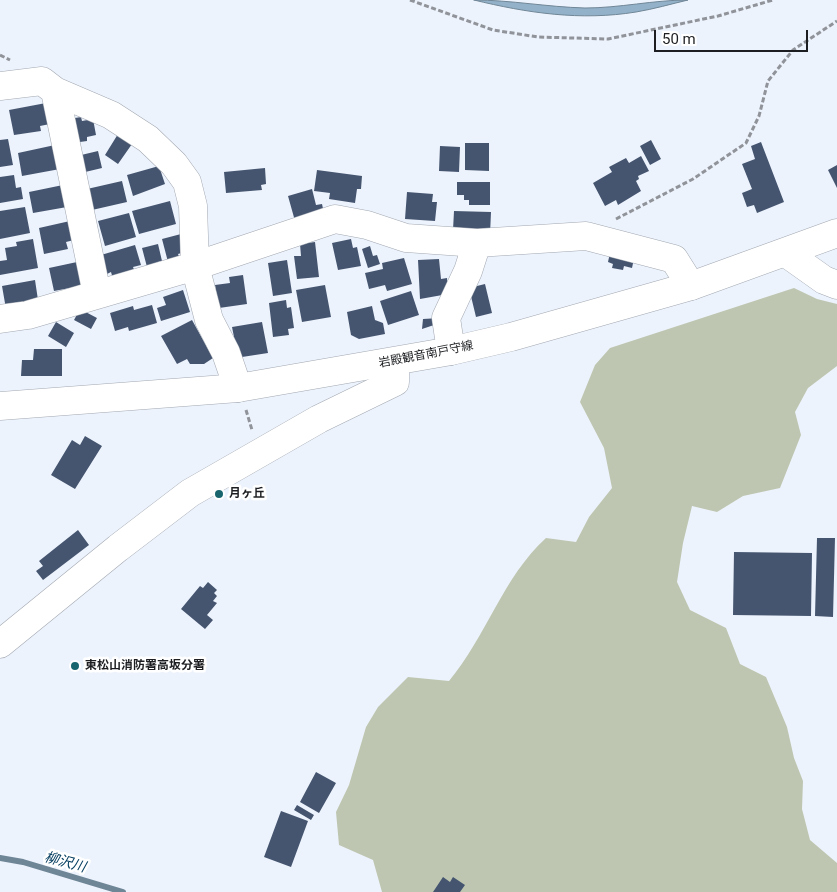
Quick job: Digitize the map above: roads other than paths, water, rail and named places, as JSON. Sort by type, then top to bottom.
[{"type":"street","points":[[0,86],[42,81],[55,91],[111,115],[148,139],[174,164],[187,182],[194,206],[196,266],[209,320],[226,352],[238,388]]},
{"type":"street","points":[[55,91],[97,294]]},
{"type":"street","points":[[0,319],[28,315],[196,266],[335,219],[367,225],[406,238],[477,243],[586,236],[674,259],[690,286]]},
{"type":"street","name":"岩殿観音南戸守線","points":[[0,406],[238,388],[451,351],[511,337],[690,286],[786,253],[837,233]]},
{"type":"street","points":[[451,351],[446,318],[468,271],[477,243]]},
{"type":"street","points":[[786,253],[824,280],[837,285]]},
{"type":"street","points":[[0,644],[118,548],[190,493],[259,453],[395,382],[395,362]]},
{"type":"water","points":[[474,0],[585,8],[688,0],[615,15],[575,16],[514,9]]},
{"type":"waterway","name":"柳沢川","points":[[0,858],[23,862],[123,892]]},
{"type":"place","name":"月ヶ丘","points":[[219,494]]},
{"type":"place","name":"東松山消防署高坂分署","points":[[75,666]]}]
